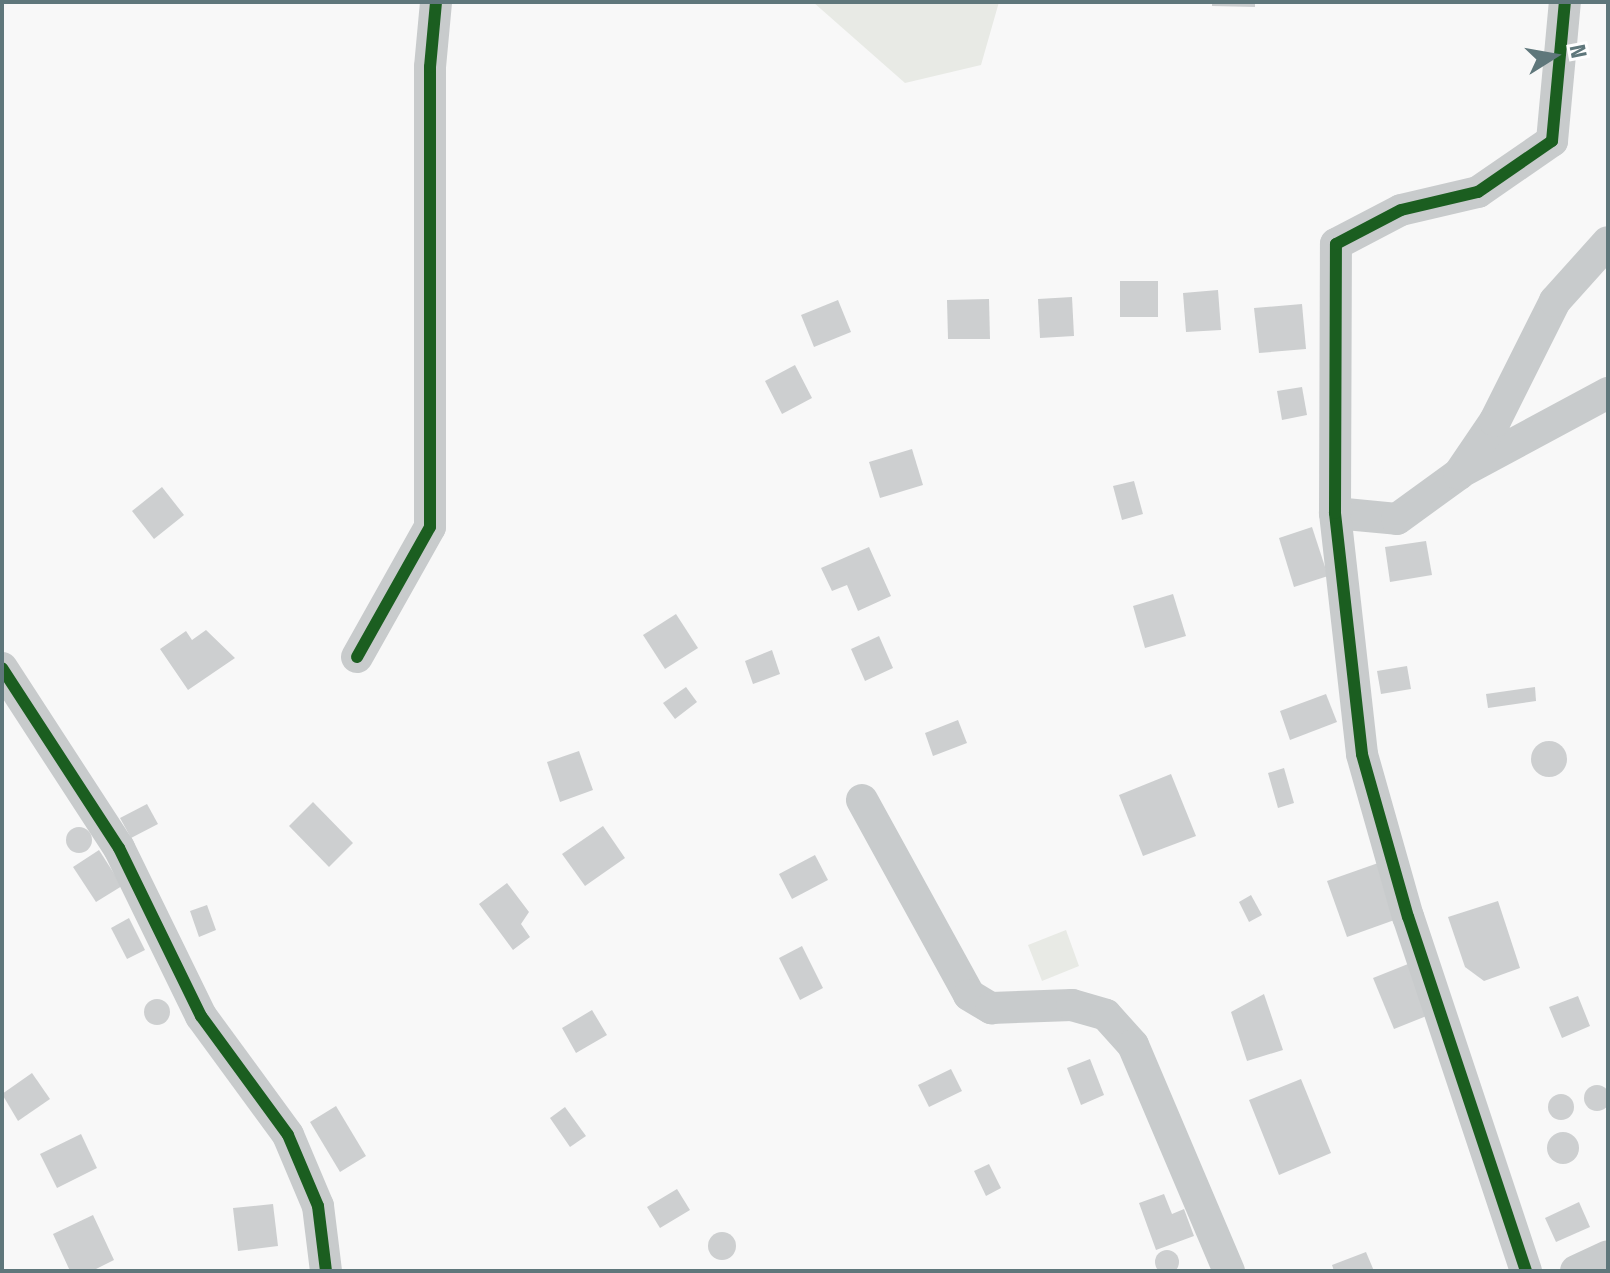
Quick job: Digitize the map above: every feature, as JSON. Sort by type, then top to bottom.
[{"type":"street","points":[[357,657],[430,527],[430,67],[436,2]]},
{"type":"street","points":[[1526,1271],[1408,917],[1362,754],[1335,513],[1336,244],[1401,210],[1478,192],[1552,141],[1565,2]]},
{"type":"street","points":[[1459,474],[1495,421],[1555,301],[1608,242]]},
{"type":"street","points":[[1335,513],[1397,519],[1459,474],[1608,393]]},
{"type":"street","points":[[2,668],[119,848],[201,1016],[288,1135],[318,1206],[326,1271]]},
{"type":"street","points":[[862,800],[969,995],[991,1008],[1072,1005],[1106,1015],[1133,1045],[1229,1271]]},
{"type":"street","points":[[1576,1271],[1608,1256]]},
{"type":"shaded area","points":[[813,2],[999,2],[981,65],[905,83]]},
{"type":"shaded area","points":[[1066,930],[1079,966],[1042,981],[1028,945]]},
{"type":"building","points":[[1212,2],[1255,2],[1255,7],[1212,6]]},
{"type":"building","points":[[1120,281],[1158,281],[1158,317],[1120,317]]},
{"type":"building","points":[[1218,290],[1221,330],[1186,332],[1183,293]]},
{"type":"building","points":[[1072,297],[1074,336],[1040,338],[1038,299]]},
{"type":"building","points":[[989,299],[990,339],[948,339],[947,300]]},
{"type":"building","points":[[838,300],[851,332],[814,347],[801,315]]},
{"type":"building","points":[[1302,304],[1306,349],[1259,353],[1254,308]]},
{"type":"building","points":[[795,365],[812,398],[782,414],[765,381]]},
{"type":"building","points":[[1302,387],[1307,415],[1282,420],[1277,391]]},
{"type":"building","points":[[912,449],[923,485],[880,498],[869,462]]},
{"type":"building","points":[[1134,481],[1143,514],[1122,520],[1113,486]]},
{"type":"building","points":[[162,487],[184,515],[154,539],[132,511]]},
{"type":"building","points":[[1312,527],[1328,576],[1294,587],[1279,538]]},
{"type":"building","points":[[1426,541],[1432,575],[1390,582],[1385,547]]},
{"type":"building","points":[[869,547],[891,596],[858,611],[847,585],[832,591],[821,568]]},
{"type":"building","points":[[1173,594],[1186,636],[1145,648],[1133,606]]},
{"type":"building","points":[[676,614],[698,648],[665,669],[643,635]]},
{"type":"building","points":[[206,630],[235,658],[188,690],[160,649],[186,631],[192,640]]},
{"type":"building","points":[[879,636],[893,668],[865,681],[851,649]]},
{"type":"building","points":[[772,650],[780,674],[753,684],[745,661]]},
{"type":"building","points":[[1407,666],[1411,689],[1381,694],[1377,671]]},
{"type":"building","points":[[686,687],[697,702],[675,719],[663,703]]},
{"type":"building","points":[[1535,687],[1536,701],[1488,708],[1486,694]]},
{"type":"building","points":[[1326,694],[1337,722],[1290,740],[1280,711]]},
{"type":"building","points":[[958,720],[967,743],[933,756],[925,733]]},
{"type":"building","points":[[1549,741],[1562,746],[1567,759],[1562,772],[1549,777],[1536,772],[1531,759],[1536,746]]},
{"type":"building","points":[[579,751],[593,790],[560,802],[547,762]]},
{"type":"building","points":[[1284,768],[1294,803],[1278,808],[1268,773]]},
{"type":"building","points":[[1171,774],[1196,836],[1143,856],[1119,795]]},
{"type":"building","points":[[313,802],[353,843],[329,867],[289,826]]},
{"type":"building","points":[[147,804],[158,824],[131,838],[120,818]]},
{"type":"building","points":[[603,826],[625,858],[585,886],[562,854]]},
{"type":"building","points":[[79,827],[88,831],[92,840],[88,849],[79,853],[70,849],[66,840],[70,831]]},
{"type":"building","points":[[99,850],[122,886],[96,902],[73,867]]},
{"type":"building","points":[[815,855],[828,880],[792,899],[779,874]]},
{"type":"building","points":[[1381,862],[1400,918],[1347,937],[1327,881]]},
{"type":"building","points":[[507,883],[529,912],[521,924],[530,937],[513,950],[479,904]]},
{"type":"building","points":[[1251,895],[1262,915],[1249,922],[1239,902]]},
{"type":"building","points":[[1498,901],[1520,968],[1484,981],[1465,967],[1448,917]]},
{"type":"building","points":[[207,905],[216,930],[199,937],[190,911]]},
{"type":"building","points":[[129,918],[145,950],[127,959],[111,928]]},
{"type":"building","points":[[802,946],[823,988],[800,1000],[779,958]]},
{"type":"building","points":[[1413,962],[1434,1013],[1394,1029],[1373,978]]},
{"type":"building","points":[[1264,994],[1283,1050],[1247,1061],[1231,1012]]},
{"type":"building","points":[[1578,996],[1590,1026],[1562,1038],[1549,1007]]},
{"type":"building","points":[[157,999],[166,1003],[170,1012],[166,1021],[157,1025],[148,1021],[144,1012],[148,1003]]},
{"type":"building","points":[[592,1010],[607,1035],[576,1053],[562,1028]]},
{"type":"building","points":[[1090,1059],[1104,1095],[1081,1105],[1067,1068]]},
{"type":"building","points":[[951,1069],[962,1091],[929,1107],[918,1085]]},
{"type":"building","points":[[32,1073],[50,1099],[18,1121],[2,1094]]},
{"type":"building","points":[[1301,1079],[1331,1153],[1279,1175],[1249,1100]]},
{"type":"building","points":[[1597,1085],[1606,1089],[1610,1098],[1606,1107],[1597,1111],[1588,1107],[1584,1098],[1588,1089]]},
{"type":"building","points":[[1561,1094],[1570,1098],[1574,1107],[1570,1116],[1561,1120],[1552,1116],[1548,1107],[1552,1098]]},
{"type":"building","points":[[336,1106],[366,1156],[340,1172],[310,1122]]},
{"type":"building","points":[[565,1107],[586,1136],[570,1147],[550,1118]]},
{"type":"building","points":[[1563,1132],[1574,1137],[1579,1148],[1574,1159],[1563,1164],[1552,1159],[1547,1148],[1552,1137]]},
{"type":"building","points":[[81,1134],[97,1168],[57,1188],[40,1154]]},
{"type":"building","points":[[989,1164],[1001,1188],[986,1196],[974,1171]]},
{"type":"building","points":[[677,1189],[690,1210],[660,1228],[647,1207]]},
{"type":"building","points":[[1164,1194],[1172,1214],[1184,1209],[1194,1236],[1156,1250],[1139,1203]]},
{"type":"building","points":[[1579,1202],[1590,1227],[1556,1242],[1545,1218]]},
{"type":"building","points":[[273,1204],[278,1246],[238,1251],[233,1208]]},
{"type":"building","points":[[93,1215],[114,1260],[92,1271],[70,1271],[53,1234]]},
{"type":"building","points":[[722,1232],[732,1236],[736,1246],[732,1256],[722,1260],[712,1256],[708,1246],[712,1236]]},
{"type":"building","points":[[1167,1250],[1178,1257],[1179,1262],[1172,1273],[1167,1274],[1156,1267],[1155,1262],[1162,1251]]},
{"type":"building","points":[[1366,1252],[1374,1271],[1334,1271],[1332,1265]]},
{"type":"cycle path","points":[[357,657],[430,527],[430,67],[436,2]]},
{"type":"cycle path","points":[[1526,1271],[1408,917],[1362,754],[1335,513],[1336,244],[1401,210],[1478,192],[1552,141],[1565,2]]},
{"type":"cycle path","points":[[2,668],[119,848],[201,1016],[288,1135],[318,1206],[326,1271]]}]
